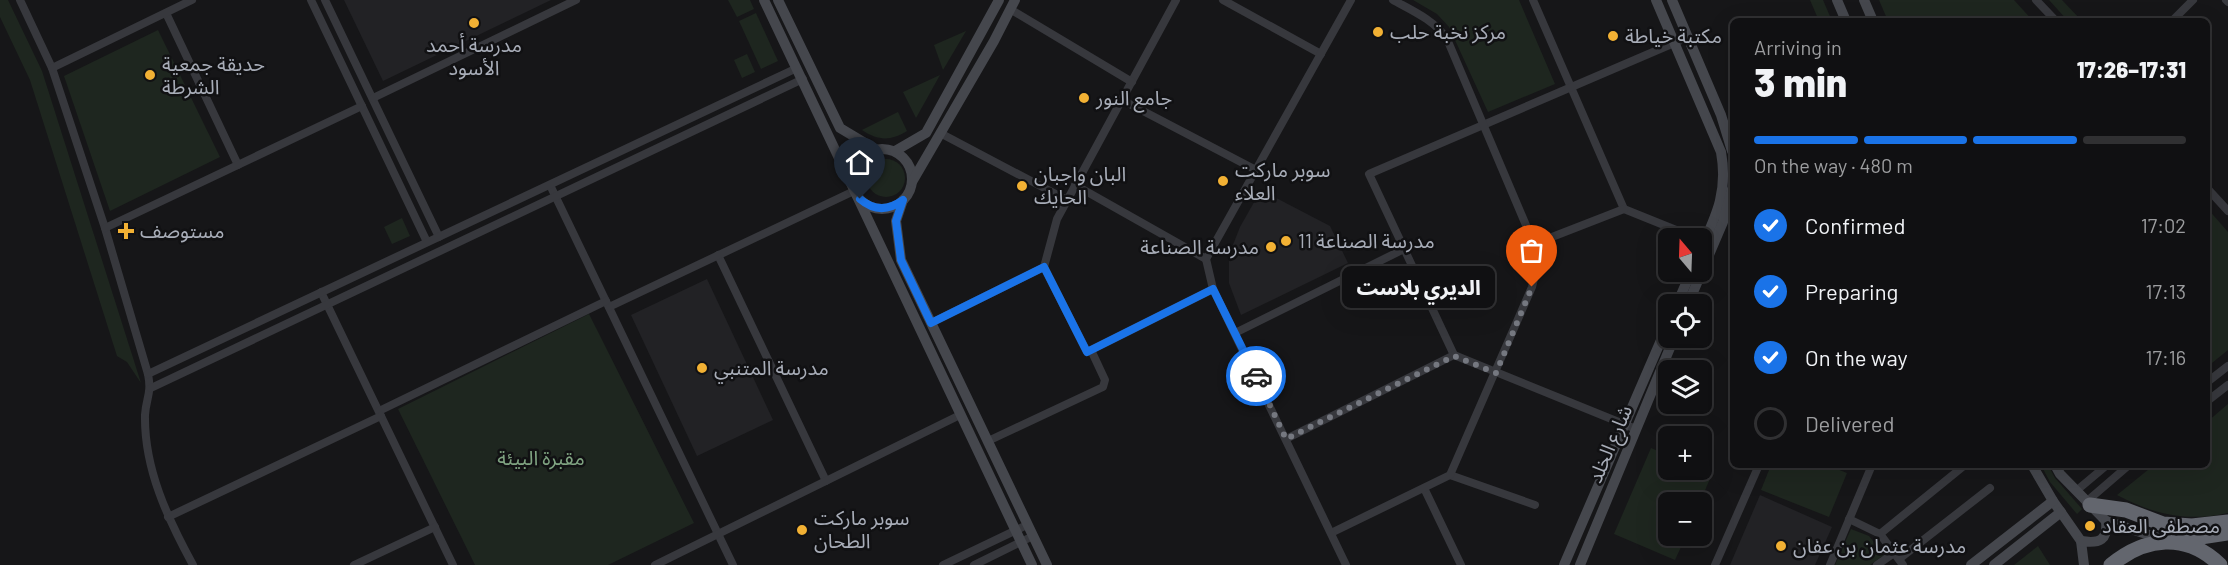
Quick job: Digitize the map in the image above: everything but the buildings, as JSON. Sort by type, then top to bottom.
[{"type":"highway","points":[[2088,503],[2126,510],[2163,524],[2192,526],[2228,522]]},
{"type":"highway","points":[[2110,565],[2125,553],[2146,544],[2228,533]]},
{"type":"highway","points":[[2169,542],[2191,546],[2211,556],[2220,565]]},
{"type":"street","points":[[20,0],[52,68],[105,228],[151,388],[145,414],[151,465],[168,517],[192,565]]},
{"type":"street","points":[[52,68],[192,0]]},
{"type":"street","points":[[311,0],[428,242]]},
{"type":"street","points":[[325,0],[439,237]]},
{"type":"street","points":[[373,98],[463,56],[564,2],[576,0]]},
{"type":"street","points":[[764,0],[1032,565]]},
{"type":"street","points":[[778,0],[840,128],[875,149]]},
{"type":"street","points":[[895,151],[926,133],[999,0]]},
{"type":"street","points":[[1176,0],[1057,219],[1044,267],[1087,352],[1213,289]]},
{"type":"street","points":[[1223,0],[1321,54]]},
{"type":"street","points":[[1346,565],[1213,289],[1206,259],[1351,0]]},
{"type":"street","points":[[1331,533],[1450,475],[1532,287],[1537,266],[1534,244],[1447,39],[1427,18],[1393,0]]},
{"type":"street","points":[[1533,0],[1624,209],[1667,228]]},
{"type":"street","points":[[1656,0],[1721,152],[1724,168],[1722,196],[1708,228]]},
{"type":"street","points":[[1672,0],[1721,115],[1730,144]]},
{"type":"street","points":[[1837,0],[1845,18]]},
{"type":"street","points":[[1864,0],[1872,18]]},
{"type":"street","points":[[2037,0],[2053,18]]},
{"type":"street","points":[[2175,18],[2193,0]]},
{"type":"street","points":[[912,182],[909,164],[895,151],[885,148],[875,149],[865,154],[853,170],[854,191],[867,205],[886,209],[903,200],[1013,4],[1132,82]]},
{"type":"street","points":[[166,13],[238,165]]},
{"type":"street","points":[[1636,429],[1454,356],[1369,174],[1688,37]]},
{"type":"street","points":[[148,374],[797,68]]},
{"type":"street","points":[[151,388],[803,79]]},
{"type":"street","points":[[1122,100],[1256,170]]},
{"type":"street","points":[[105,228],[362,106]]},
{"type":"street","points":[[940,133],[1067,200]]},
{"type":"street","points":[[550,185],[733,565]]},
{"type":"street","points":[[1075,185],[1206,259]]},
{"type":"street","points":[[168,517],[607,304],[854,191]]},
{"type":"street","points":[[2210,191],[2227,207]]},
{"type":"street","points":[[1692,294],[1723,222],[1730,196]]},
{"type":"street","points":[[903,200],[896,221],[901,260],[1047,565]]},
{"type":"street","points":[[1534,244],[1624,209]]},
{"type":"street","points":[[1234,333],[1404,249]]},
{"type":"street","points":[[718,255],[826,481]]},
{"type":"street","points":[[931,323],[1044,267]]},
{"type":"street","points":[[321,292],[453,565]]},
{"type":"street","points":[[1564,565],[1658,346]]},
{"type":"street","name":"شارع الخلد","points":[[1580,565],[1670,348]]},
{"type":"street","points":[[988,441],[1103,387],[1105,380],[1091,350]]},
{"type":"street","points":[[1286,439],[1454,356]]},
{"type":"street","points":[[2210,381],[2228,366]]},
{"type":"street","points":[[2210,399],[2228,385]]},
{"type":"street","points":[[655,565],[960,415]]},
{"type":"street","points":[[981,458],[993,453]]},
{"type":"street","points":[[1715,565],[1758,468]]},
{"type":"street","points":[[1830,565],[1871,468]]},
{"type":"street","points":[[1880,534],[1961,468]]},
{"type":"street","points":[[2034,468],[2081,541],[2084,565]]},
{"type":"street","points":[[2057,468],[2106,521],[2169,542]]},
{"type":"street","points":[[2076,490],[2103,468]]},
{"type":"street","points":[[2088,503],[2126,468]]},
{"type":"street","points":[[1450,475],[1535,505]]},
{"type":"street","points":[[1424,488],[1461,565]]},
{"type":"street","points":[[1877,565],[1899,559],[1990,488]]},
{"type":"street","points":[[1971,565],[2053,501]]},
{"type":"street","points":[[1994,565],[2061,512]]},
{"type":"street","points":[[1849,519],[1880,534],[1899,559]]},
{"type":"street","points":[[2081,541],[2091,543],[2105,537],[2106,521]]},
{"type":"street","points":[[943,565],[1027,525]]},
{"type":"street","points":[[354,565],[435,527]]},
{"type":"street","points":[[974,565],[1033,536]]},
{"type":"shaded area","points":[[344,0],[551,0],[383,81]]},
{"type":"shaded area","name":"مدرسة الصناعة 11","points":[[1261,190],[1330,226],[1348,263],[1241,315],[1229,283],[1229,255],[1240,227]]},
{"type":"shaded area","name":"مدرسة المتنبي","points":[[707,279],[773,420],[697,456],[631,315]]},
{"type":"shaded area","name":"مدرسة عثمان بن عفان","points":[[1760,495],[1832,527],[1815,565],[1730,565]]},
{"type":"green space","points":[[0,0],[8,0],[42,71],[141,383],[127,362],[117,356],[30,80],[0,17]]},
{"type":"green space","points":[[728,0],[750,0],[754,9],[737,17]]},
{"type":"green space","points":[[1413,0],[1519,0],[1555,84],[1488,112],[1449,27],[1437,14]]},
{"type":"green space","points":[[1810,0],[1823,0],[1831,18],[1818,18]]},
{"type":"green space","points":[[1879,0],[2014,0],[2030,18],[1887,18]]},
{"type":"green space","points":[[2049,0],[2062,0],[2079,18],[2065,18]]},
{"type":"green space","points":[[756,13],[778,61],[761,69],[739,21]]},
{"type":"green space","points":[[158,30],[220,157],[110,211],[64,76]]},
{"type":"green space","points":[[966,31],[943,70],[934,45]]},
{"type":"green space","points":[[747,54],[755,72],[742,78],[734,60]]},
{"type":"green space","points":[[940,75],[916,118],[903,92]]},
{"type":"green space","points":[[898,112],[907,131],[901,134],[890,138],[879,138],[862,130]]},
{"type":"green space","points":[[886,159],[900,164],[905,178],[900,192],[886,197],[872,192],[867,178],[872,164]]},
{"type":"green space","points":[[2210,211],[2228,232],[2228,350],[2210,365]]},
{"type":"green space","points":[[402,218],[410,236],[392,244],[384,227]]},
{"type":"green space","name":"مقبرة البيئة","points":[[589,314],[694,523],[608,565],[475,565],[398,409]]},
{"type":"green space","points":[[2228,404],[2228,513],[2198,517],[2171,515],[2144,508],[2117,495],[2150,468],[2210,468],[2210,419]]},
{"type":"green space","points":[[1651,448],[1658,451],[1658,480],[1709,480],[1704,492],[1658,492],[1658,546],[1681,546],[1675,560],[1614,534]]},
{"type":"green space","points":[[1770,468],[1834,468],[1847,473],[1829,517],[1761,490]]},
{"type":"green space","points":[[2043,468],[2050,468],[2055,478],[2082,509],[2077,514],[2050,482]]},
{"type":"green space","points":[[1851,529],[1869,536],[1884,555],[1870,565],[1835,565]]},
{"type":"green space","points":[[2038,546],[2050,565],[2014,565]]},
{"type":"way so far","points":[[1256,376],[1286,439],[1454,356],[1496,373],[1532,287]]},
{"type":"place","name":"مدرسة أحمد الأسود","points":[[474,23]]},
{"type":"place","name":"مركز نخبة حلب","points":[[1378,32]]},
{"type":"place","name":"مكتبة خياطة","points":[[1613,36]]},
{"type":"place","name":"حديقة جمعية الشرطة","points":[[150,75]]},
{"type":"place","name":"جامع النور","points":[[1084,98]]},
{"type":"place","name":"سوبر ماركت العلاء","points":[[1223,181]]},
{"type":"place","name":"البان واجبان الحايك","points":[[1022,186]]},
{"type":"place","name":"مستوصف","points":[[126,231]]},
{"type":"place","name":"مدرسة الصناعة 11","points":[[1286,241]]},
{"type":"place","name":"مدرسة الصناعة","points":[[1271,247]]},
{"type":"place","name":"الديري بلاست","points":[[1532,287]]},
{"type":"place","name":"مدرسة المتنبي","points":[[702,368]]},
{"type":"place","name":"مصطفى العقاد","points":[[2090,526]]},
{"type":"place","name":"سوبر ماركت الطحان","points":[[802,530]]},
{"type":"place","name":"مدرسة عثمان بن عفان","points":[[1781,546]]},
{"type":"route","points":[[860,199],[867,205],[886,209],[903,200],[896,221],[901,260],[931,323],[1044,267],[1087,352],[1213,289],[1256,376]]}]
